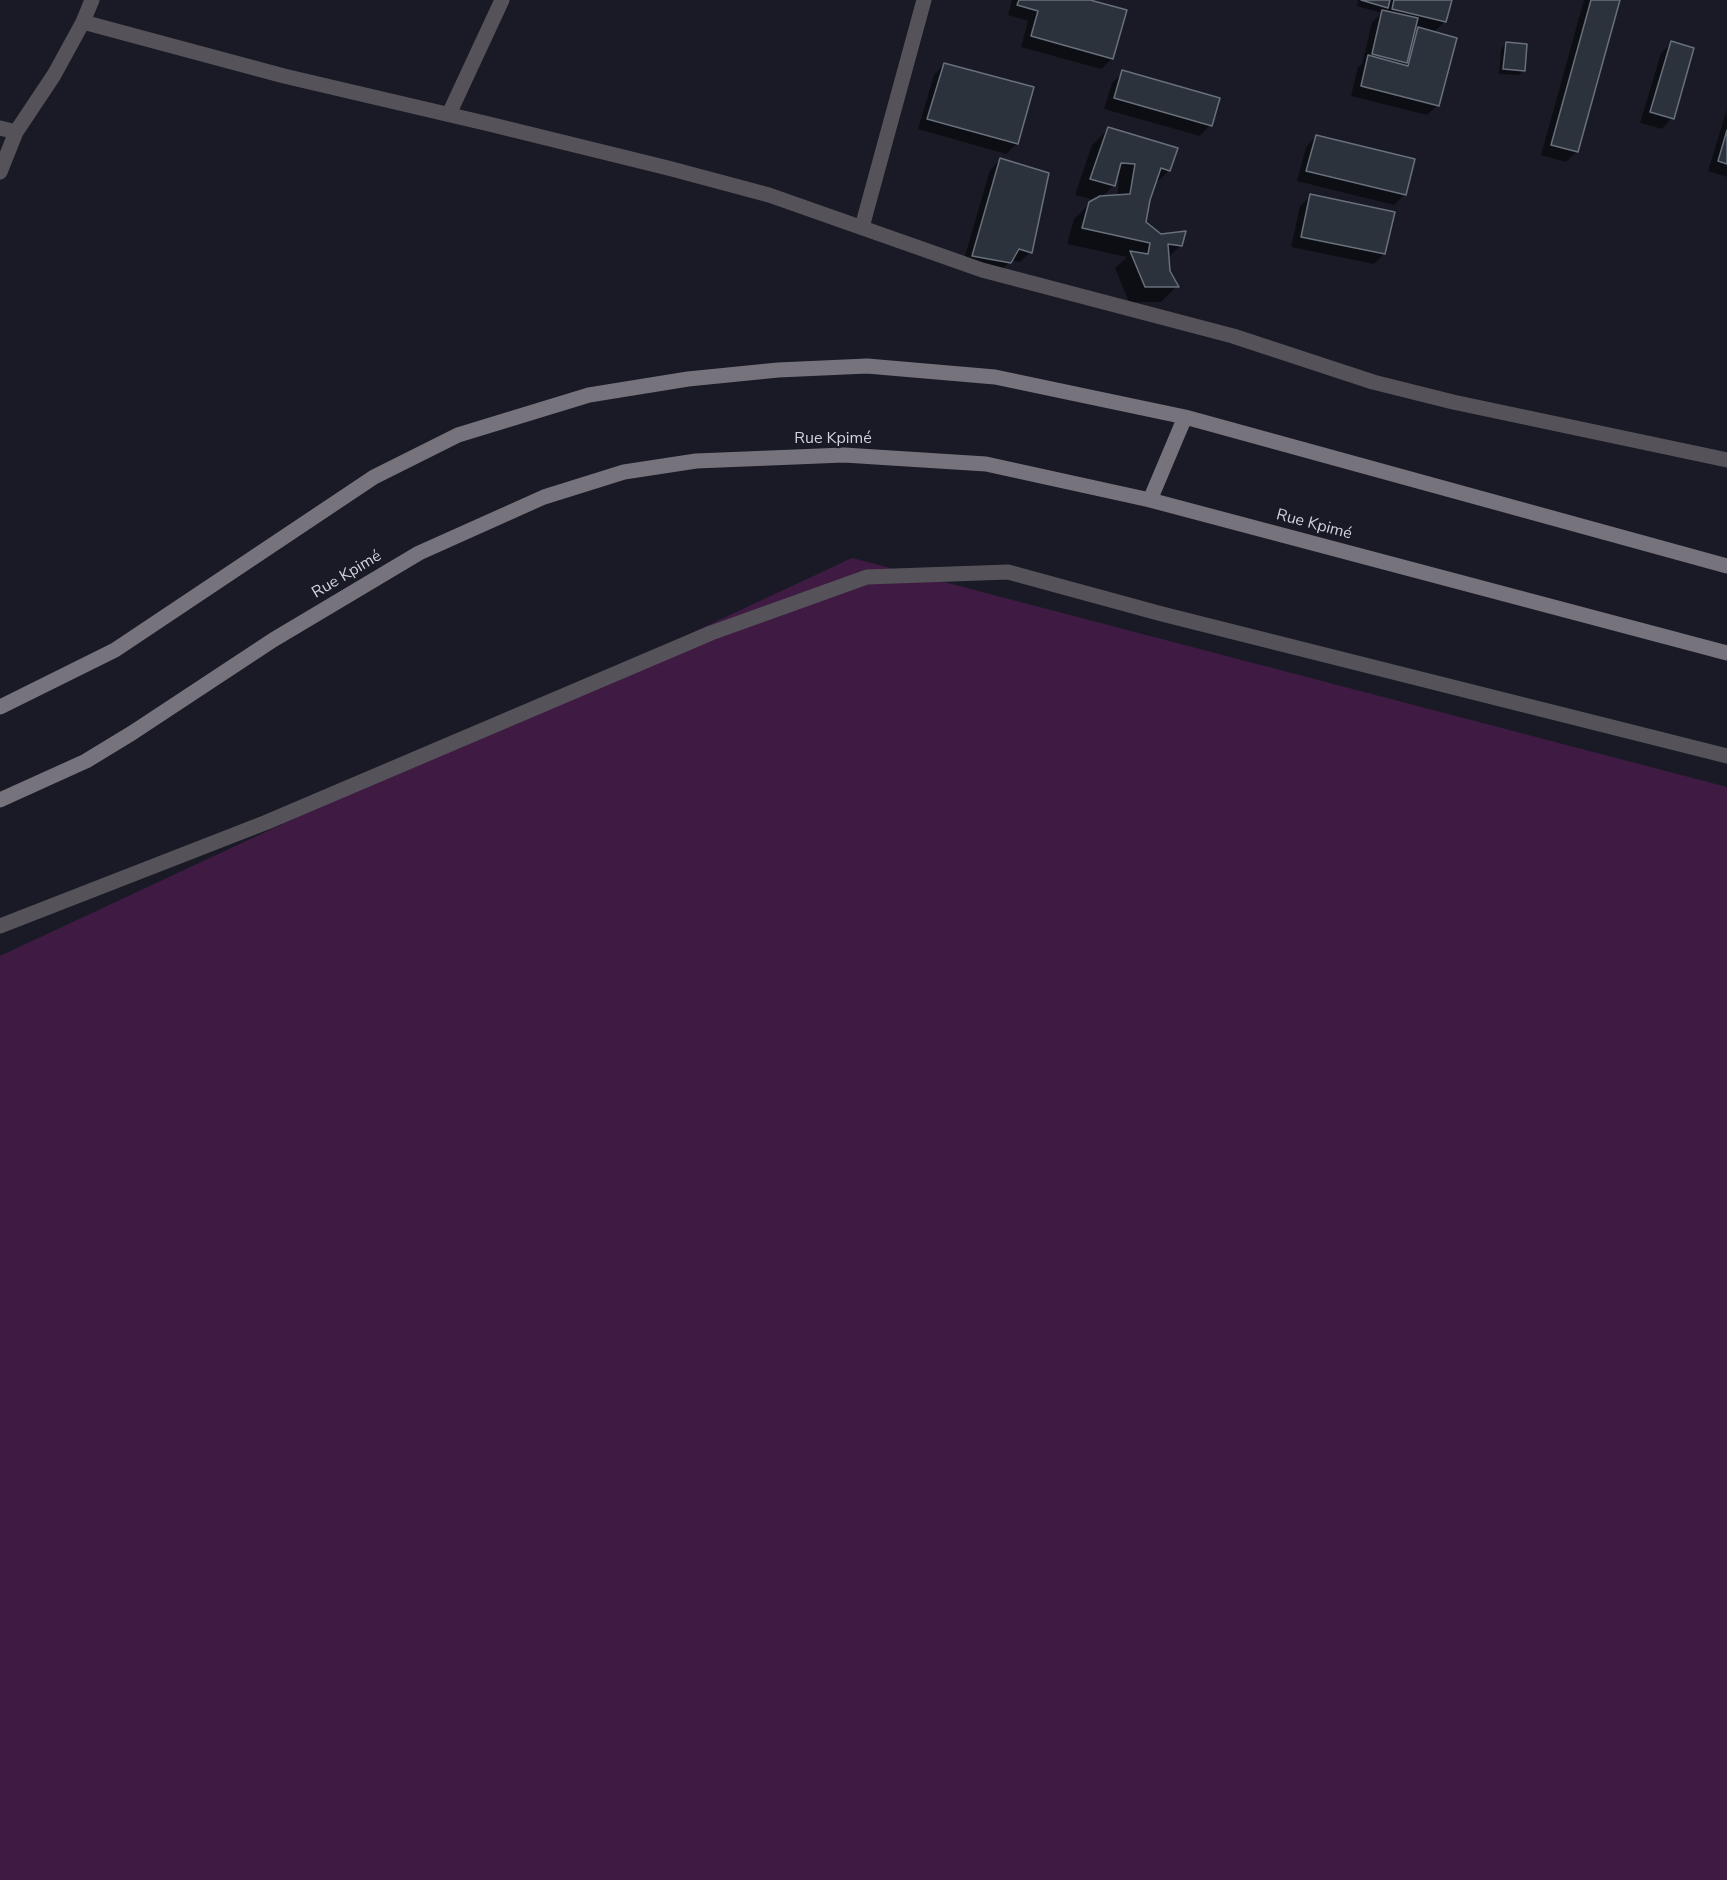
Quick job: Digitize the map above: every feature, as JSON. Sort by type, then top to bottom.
[{"type":"main road","points":[[0,706],[116,650],[374,477],[458,435],[590,395],[688,380],[778,370],[867,366],[995,377],[1185,417],[1727,566]]},
{"type":"main road","points":[[1150,500],[1185,417]]},
{"type":"main road","name":"Rue Kpimé","points":[[0,800],[86,761],[273,640],[419,553],[544,497],[624,472],[696,461],[844,455],[986,464],[1150,500],[1727,653]]},
{"type":"street","points":[[0,172],[16,132],[54,75],[83,22],[92,0]]},
{"type":"street","points":[[449,114],[502,0]]},
{"type":"street","points":[[862,227],[924,0]]},
{"type":"street","points":[[83,22],[284,76],[449,114],[769,195],[982,270],[1233,336],[1373,382],[1453,402],[1727,460]]},
{"type":"street","points":[[0,128],[16,132]]},
{"type":"street","points":[[0,926],[267,822],[711,633],[867,577],[1008,572],[1174,617],[1727,756]]},
{"type":"shaded area","points":[[852,558],[1727,787],[1727,1880],[0,1880],[0,956]]},
{"type":"building","points":[[1019,0],[1090,0],[1127,10],[1113,59],[1031,36],[1038,11],[1017,5]]},
{"type":"building","points":[[1361,0],[1390,0],[1388,8]]},
{"type":"building","points":[[1394,0],[1452,0],[1446,22],[1392,9]]},
{"type":"building","points":[[1591,0],[1620,0],[1578,152],[1551,145]]},
{"type":"building","points":[[1382,10],[1418,18],[1407,63],[1372,54]]},
{"type":"building","points":[[1418,27],[1457,38],[1439,106],[1361,86],[1368,55],[1408,66]]},
{"type":"building","points":[[1671,41],[1694,48],[1674,119],[1650,112]]},
{"type":"building","points":[[1506,42],[1527,44],[1525,71],[1503,69]]},
{"type":"building","points":[[944,63],[1034,87],[1018,144],[927,119]]},
{"type":"building","points":[[1122,70],[1220,98],[1212,126],[1114,98]]},
{"type":"building","points":[[1108,127],[1178,148],[1170,171],[1161,168],[1150,200],[1146,222],[1161,234],[1186,231],[1182,246],[1168,244],[1170,271],[1179,287],[1145,287],[1130,251],[1148,254],[1150,243],[1082,228],[1089,202],[1100,196],[1130,194],[1135,164],[1121,163],[1115,186],[1090,179]]},
{"type":"building","points":[[1727,130],[1727,164],[1718,161]]},
{"type":"building","points":[[1316,135],[1415,159],[1406,195],[1306,171]]},
{"type":"building","points":[[1000,158],[1049,173],[1032,253],[1019,249],[1011,263],[972,256]]},
{"type":"building","points":[[1310,194],[1395,212],[1385,254],[1301,237]]}]
